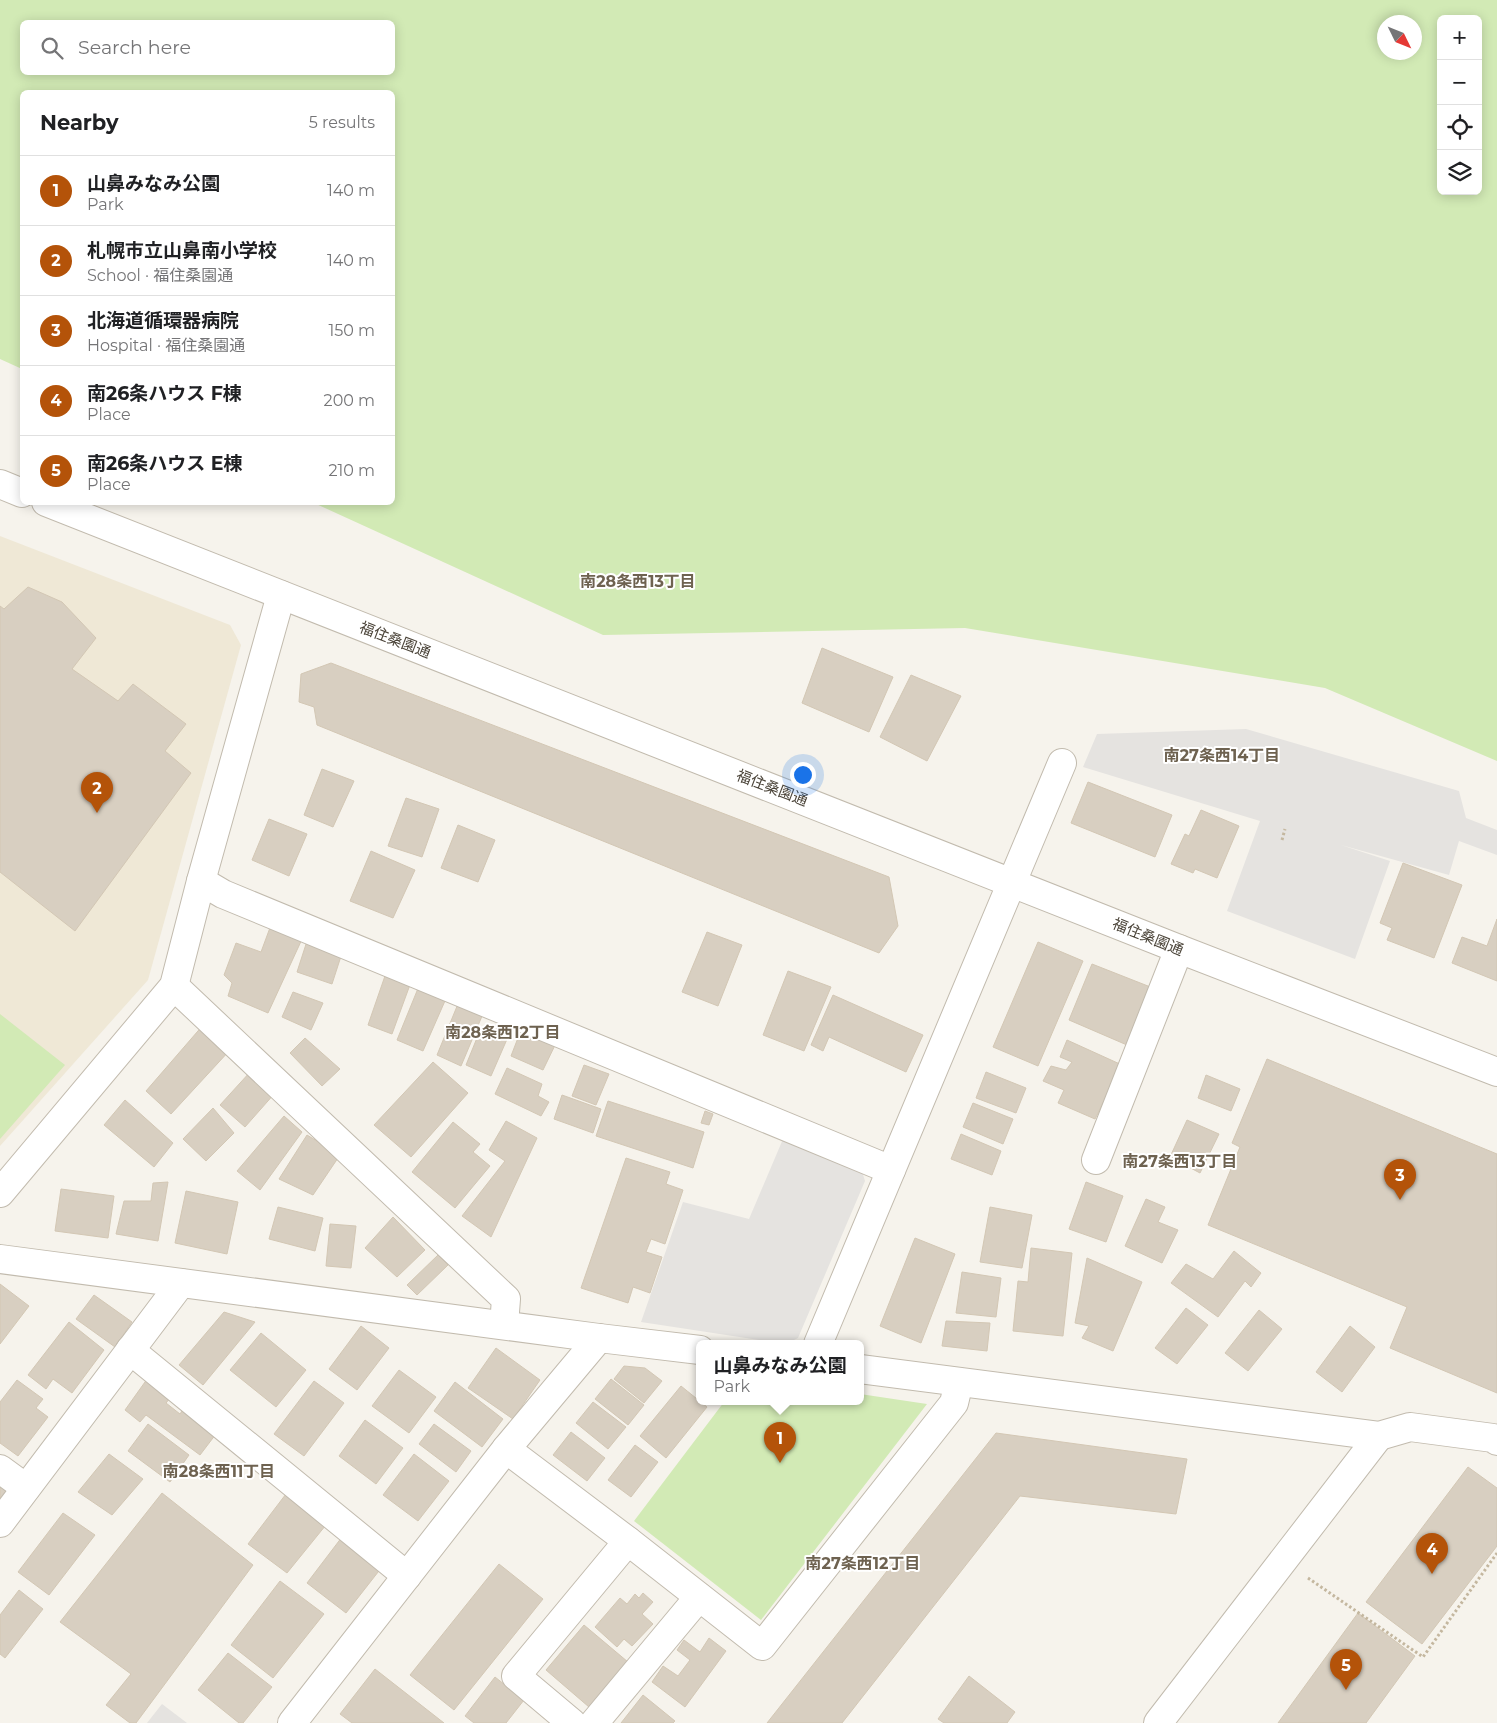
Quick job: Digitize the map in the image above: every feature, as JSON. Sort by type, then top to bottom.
[{"type":"street","points":[[0,484],[20,492]]},
{"type":"street","name":"福住桑園通","points":[[54,505],[1179,949],[1497,1072]]},
{"type":"street","points":[[0,1193],[174,986],[201,881],[281,595]]},
{"type":"street","points":[[820,1340],[1062,763]]},
{"type":"street","points":[[201,881],[223,894],[892,1170]]},
{"type":"street","points":[[1096,1160],[1179,949]]},
{"type":"street","points":[[174,986],[506,1299],[504,1325]]},
{"type":"street","points":[[0,1260],[696,1350]]},
{"type":"street","points":[[0,1523],[182,1283]]},
{"type":"street","points":[[292,1723],[506,1450],[599,1338]]},
{"type":"street","points":[[130,1350],[407,1576]]},
{"type":"street","points":[[864,1370],[1379,1436],[1410,1427],[1493,1438],[1497,1441]]},
{"type":"street","points":[[506,1450],[628,1541],[762,1646],[954,1403],[959,1382]]},
{"type":"street","points":[[1158,1723],[1379,1436]]},
{"type":"street","points":[[0,1468],[26,1488]]},
{"type":"street","points":[[572,1723],[516,1676],[628,1541]]},
{"type":"street","points":[[594,1723],[699,1597]]},
{"type":"path","points":[[1282,840],[1285,828]]},
{"type":"path","points":[[1313,1581],[1423,1657],[1497,1553]]},
{"type":"shaded area","points":[[0,536],[230,625],[241,645],[148,980],[0,1146]]},
{"type":"shaded area","points":[[1246,729],[1459,791],[1466,818],[1497,830],[1497,855],[1459,841],[1449,875],[1341,845],[1390,861],[1355,959],[1227,911],[1260,821],[1083,767],[1097,734]]},
{"type":"shaded area","points":[[783,1139],[861,1168],[865,1181],[798,1338],[794,1340],[760,1340],[641,1322],[683,1202],[749,1219]]},
{"type":"shaded area","points":[[162,1704],[187,1723],[147,1723]]},
{"type":"green space","points":[[0,0],[1497,0],[1497,761],[1325,688],[965,628],[603,635],[318,505],[395,505],[395,90],[20,90],[20,368],[0,359]]},
{"type":"green space","points":[[0,1014],[65,1065],[0,1139]]},
{"type":"green space","points":[[864,1395],[927,1404],[761,1620],[634,1521],[722,1405],[864,1405]]},
{"type":"building","points":[[28,587],[62,602],[96,638],[72,669],[118,701],[133,684],[186,724],[165,751],[191,773],[75,931],[0,872],[0,606],[4,609]]},
{"type":"building","points":[[822,648],[893,677],[869,732],[802,703]]},
{"type":"building","points":[[331,663],[889,877],[898,926],[879,953],[317,725],[314,707],[299,702],[301,674]]},
{"type":"building","points":[[911,675],[961,696],[927,761],[880,737]]},
{"type":"building","points":[[322,769],[354,781],[333,827],[304,815]]},
{"type":"building","points":[[1088,782],[1172,815],[1155,857],[1071,823]]},
{"type":"building","points":[[406,798],[439,809],[422,857],[388,846]]},
{"type":"building","points":[[1201,810],[1239,826],[1217,878],[1195,869],[1193,873],[1171,864],[1185,834],[1189,836]]},
{"type":"building","points":[[269,819],[307,834],[289,876],[252,860]]},
{"type":"building","points":[[458,825],[495,840],[478,882],[441,868]]},
{"type":"building","points":[[371,851],[415,870],[393,918],[350,901]]},
{"type":"building","points":[[1403,863],[1462,885],[1434,958],[1387,940],[1392,928],[1380,923]]},
{"type":"building","points":[[1497,919],[1497,981],[1452,963],[1462,937],[1487,946]]},
{"type":"building","points":[[271,925],[303,937],[268,1013],[228,996],[232,983],[224,975],[236,943],[261,952]]},
{"type":"building","points":[[707,932],[742,945],[718,1006],[682,992]]},
{"type":"building","points":[[308,938],[343,950],[332,984],[297,972]]},
{"type":"building","points":[[1038,942],[1083,961],[1038,1066],[993,1047]]},
{"type":"building","points":[[1092,964],[1153,988],[1127,1045],[1069,1020]]},
{"type":"building","points":[[788,971],[831,987],[804,1051],[763,1035]]},
{"type":"building","points":[[386,973],[411,982],[392,1034],[368,1025]]},
{"type":"building","points":[[419,986],[448,994],[423,1051],[397,1040]]},
{"type":"building","points":[[293,992],[323,1003],[311,1030],[282,1017]]},
{"type":"building","points":[[833,995],[923,1035],[906,1072],[829,1037],[823,1051],[811,1045]]},
{"type":"building","points":[[460,999],[485,1009],[461,1066],[437,1055]]},
{"type":"building","points":[[204,1024],[230,1050],[171,1114],[146,1091]]},
{"type":"building","points":[[498,1025],[511,1030],[491,1076],[466,1065],[479,1033],[492,1039]]},
{"type":"building","points":[[523,1025],[558,1039],[543,1070],[511,1056]]},
{"type":"building","points":[[305,1038],[340,1069],[322,1086],[290,1053]]},
{"type":"building","points":[[1067,1040],[1122,1065],[1095,1119],[1058,1103],[1064,1090],[1043,1081],[1051,1066],[1066,1070],[1072,1062],[1060,1057]]},
{"type":"building","points":[[1267,1059],[1497,1154],[1497,1393],[1390,1348],[1407,1307],[1208,1225],[1240,1147],[1232,1143]]},
{"type":"building","points":[[433,1062],[468,1093],[411,1157],[374,1125]]},
{"type":"building","points":[[584,1065],[609,1074],[596,1105],[572,1096]]},
{"type":"building","points":[[507,1068],[542,1084],[538,1096],[549,1102],[541,1116],[495,1094]]},
{"type":"building","points":[[251,1071],[275,1093],[245,1127],[220,1105]]},
{"type":"building","points":[[986,1072],[1026,1088],[1016,1113],[976,1098]]},
{"type":"building","points":[[1206,1075],[1240,1089],[1231,1111],[1198,1098]]},
{"type":"building","points":[[562,1095],[601,1109],[593,1133],[554,1119]]},
{"type":"building","points":[[125,1100],[173,1143],[154,1167],[104,1125]]},
{"type":"building","points":[[608,1101],[704,1132],[693,1168],[596,1136]]},
{"type":"building","points":[[973,1103],[1013,1119],[1003,1144],[963,1127]]},
{"type":"building","points":[[213,1108],[234,1133],[206,1161],[183,1139]]},
{"type":"building","points":[[705,1111],[713,1114],[709,1125],[701,1123]]},
{"type":"building","points":[[284,1116],[302,1132],[260,1190],[237,1171]]},
{"type":"building","points":[[1187,1120],[1219,1134],[1200,1173],[1170,1157]]},
{"type":"building","points":[[506,1121],[537,1138],[491,1237],[462,1216],[505,1161],[489,1150]]},
{"type":"building","points":[[453,1122],[480,1144],[473,1152],[490,1166],[455,1208],[412,1172]]},
{"type":"building","points":[[961,1134],[1001,1151],[992,1175],[951,1159]]},
{"type":"building","points":[[307,1135],[340,1155],[313,1195],[279,1179]]},
{"type":"building","points":[[626,1158],[670,1172],[666,1184],[683,1190],[665,1244],[651,1239],[646,1252],[662,1257],[650,1293],[633,1287],[628,1303],[581,1288]]},
{"type":"building","points":[[168,1182],[158,1241],[116,1234],[124,1201],[151,1201],[153,1183]]},
{"type":"building","points":[[1086,1182],[1123,1196],[1106,1242],[1069,1229]]},
{"type":"building","points":[[61,1189],[114,1196],[108,1238],[55,1231]]},
{"type":"building","points":[[186,1191],[238,1202],[227,1254],[175,1243]]},
{"type":"building","points":[[1146,1199],[1165,1207],[1158,1222],[1178,1230],[1162,1263],[1125,1246]]},
{"type":"building","points":[[278,1207],[323,1218],[315,1251],[269,1239]]},
{"type":"building","points":[[990,1207],[1032,1215],[1022,1268],[980,1262]]},
{"type":"building","points":[[393,1217],[425,1250],[397,1277],[365,1248]]},
{"type":"building","points":[[330,1224],[356,1226],[351,1268],[326,1266]]},
{"type":"building","points":[[915,1238],[955,1254],[921,1343],[880,1326]]},
{"type":"building","points":[[1031,1248],[1072,1253],[1063,1336],[1013,1331],[1018,1281],[1028,1282]]},
{"type":"building","points":[[1234,1251],[1261,1273],[1251,1287],[1245,1281],[1218,1317],[1171,1283],[1186,1264],[1213,1279]]},
{"type":"building","points":[[438,1255],[448,1265],[417,1295],[407,1285]]},
{"type":"building","points":[[1087,1258],[1142,1282],[1113,1351],[1082,1338],[1089,1326],[1075,1323]]},
{"type":"building","points":[[962,1272],[1001,1278],[996,1317],[956,1313]]},
{"type":"building","points":[[0,1284],[29,1306],[0,1344]]},
{"type":"building","points":[[94,1295],[132,1322],[115,1347],[76,1319]]},
{"type":"building","points":[[1186,1308],[1208,1325],[1177,1364],[1155,1348]]},
{"type":"building","points":[[1259,1310],[1282,1329],[1248,1371],[1225,1353]]},
{"type":"building","points":[[224,1312],[255,1322],[203,1385],[179,1365]]},
{"type":"building","points":[[946,1321],[990,1323],[987,1351],[942,1346]]},
{"type":"building","points":[[69,1322],[104,1350],[72,1393],[53,1379],[46,1389],[28,1375]]},
{"type":"building","points":[[361,1326],[389,1348],[357,1390],[329,1369]]},
{"type":"building","points":[[1350,1326],[1375,1347],[1342,1392],[1316,1372]]},
{"type":"building","points":[[261,1333],[306,1370],[276,1407],[230,1370]]},
{"type":"building","points":[[496,1348],[540,1380],[513,1419],[468,1388]]},
{"type":"building","points":[[624,1366],[645,1368],[662,1381],[644,1403],[614,1379]]},
{"type":"building","points":[[399,1370],[436,1397],[409,1433],[372,1406]]},
{"type":"building","points":[[150,1375],[174,1393],[166,1403],[180,1414],[186,1405],[219,1430],[200,1455],[146,1415],[140,1422],[125,1410]]},
{"type":"building","points":[[611,1379],[644,1405],[628,1425],[595,1399]]},
{"type":"building","points":[[17,1380],[43,1399],[36,1408],[48,1417],[18,1456],[0,1443],[0,1402]]},
{"type":"building","points":[[314,1381],[344,1403],[304,1456],[274,1434]]},
{"type":"building","points":[[455,1382],[503,1419],[482,1447],[434,1411]]},
{"type":"building","points":[[681,1386],[696,1398],[696,1405],[705,1405],[707,1407],[666,1458],[640,1436]]},
{"type":"building","points":[[593,1402],[626,1427],[608,1449],[576,1423]]},
{"type":"building","points":[[365,1420],[403,1448],[376,1484],[339,1456]]},
{"type":"building","points":[[148,1424],[189,1455],[170,1482],[128,1451]]},
{"type":"building","points":[[434,1424],[471,1451],[456,1472],[419,1444]]},
{"type":"building","points":[[571,1432],[605,1458],[587,1481],[553,1455]]},
{"type":"building","points":[[996,1433],[1187,1459],[1176,1514],[1020,1496],[842,1723],[767,1723]]},
{"type":"building","points":[[635,1445],[658,1462],[631,1497],[608,1480]]},
{"type":"building","points":[[109,1454],[143,1479],[112,1515],[78,1492]]},
{"type":"building","points":[[414,1454],[449,1481],[418,1521],[383,1495]]},
{"type":"building","points":[[1468,1467],[1497,1488],[1497,1546],[1422,1644],[1366,1602]]},
{"type":"building","points":[[0,1474],[11,1495],[0,1509]]},
{"type":"building","points":[[289,1490],[330,1520],[287,1573],[248,1544]]},
{"type":"building","points":[[162,1493],[253,1565],[136,1723],[130,1723],[106,1705],[131,1674],[60,1622]]},
{"type":"building","points":[[63,1513],[95,1535],[49,1595],[18,1572]]},
{"type":"building","points":[[342,1537],[382,1567],[346,1613],[307,1583]]},
{"type":"building","points":[[499,1564],[543,1599],[454,1710],[410,1675]]},
{"type":"building","points":[[280,1581],[324,1614],[273,1678],[231,1645]]},
{"type":"building","points":[[19,1590],[43,1609],[5,1658],[0,1654],[0,1615]]},
{"type":"building","points":[[643,1593],[653,1602],[642,1614],[653,1624],[632,1646],[624,1639],[617,1647],[595,1627],[620,1598],[627,1604],[635,1594],[639,1598]]},
{"type":"building","points":[[1358,1613],[1415,1656],[1366,1723],[1278,1723]]},
{"type":"building","points":[[584,1625],[628,1662],[589,1707],[546,1670]]},
{"type":"building","points":[[709,1638],[726,1651],[685,1707],[652,1682],[663,1666],[678,1676],[690,1660],[677,1650],[684,1640],[700,1652]]},
{"type":"building","points":[[228,1653],[272,1687],[243,1723],[239,1723],[198,1690]]},
{"type":"building","points":[[375,1669],[444,1723],[352,1723],[340,1714]]},
{"type":"building","points":[[969,1676],[1015,1712],[1007,1723],[944,1723],[938,1719]]},
{"type":"building","points":[[495,1677],[524,1700],[506,1723],[474,1723],[465,1716]]},
{"type":"building","points":[[643,1695],[675,1721],[673,1723],[621,1723]]},
{"type":"place","name":"札幌市立山鼻南小学校","points":[[97,813]]},
{"type":"place","name":"北海道循環器病院","points":[[1400,1200]]},
{"type":"place","name":"山鼻みなみ公園","points":[[780,1463]]},
{"type":"place","name":"南26条ハウス F棟","points":[[1432,1574]]},
{"type":"place","name":"南26条ハウス E棟","points":[[1346,1690]]},
{"type":"district","name":"南28条西13丁目","points":[[638,581]]},
{"type":"district","name":"南27条西14丁目","points":[[1222,755]]},
{"type":"district","name":"南28条西12丁目","points":[[503,1032]]},
{"type":"district","name":"南27条西13丁目","points":[[1180,1161]]},
{"type":"district","name":"南28条西11丁目","points":[[219,1471]]},
{"type":"district","name":"南27条西12丁目","points":[[863,1563]]}]
